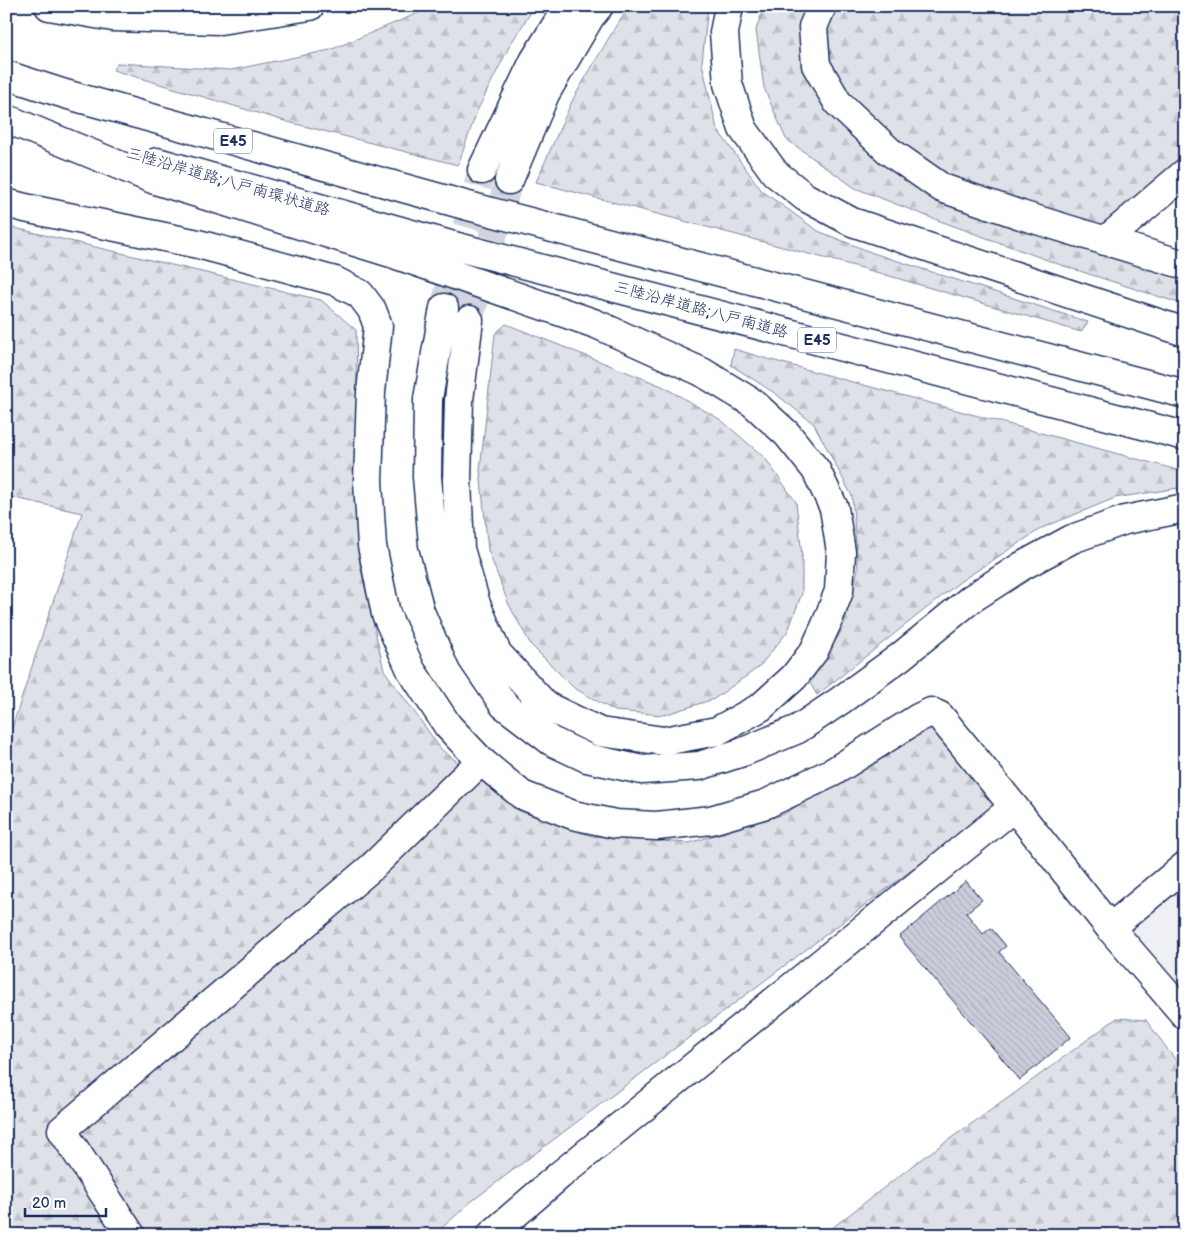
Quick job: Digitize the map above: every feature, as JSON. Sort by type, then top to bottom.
[{"type":"main road","points":[[49,6],[113,17],[220,20],[310,6]]},
{"type":"main road","points":[[482,170],[534,61],[568,6]]},
{"type":"main road","points":[[509,180],[545,94],[590,17],[600,6]]},
{"type":"main road","points":[[729,6],[724,33],[728,84],[744,129],[776,173],[805,197],[852,222],[1185,332]]},
{"type":"main road","points":[[822,6],[813,27],[816,65],[838,103],[889,151],[942,188],[1021,215],[1185,266]]},
{"type":"main road","name":"E45","points":[[6,75],[65,94],[461,204],[1185,394]]},
{"type":"main road","points":[[7,119],[155,180],[394,254],[596,324],[702,372],[753,403],[787,434],[816,470],[834,508],[841,552],[839,591],[814,651],[794,676],[761,707],[717,731],[664,741],[600,732],[546,706],[497,653],[476,604],[460,549],[457,481],[459,400],[468,320]]},
{"type":"main road","name":"三陸沿岸道路;八戸南環状道路","points":[[7,119],[450,245]]},
{"type":"main road","points":[[1105,241],[1185,173]]},
{"type":"main road","points":[[6,203],[198,244],[335,281],[360,294],[372,310],[378,326],[371,392],[368,482],[372,546],[386,614],[411,670],[448,726],[481,761],[522,795],[573,815],[615,824],[657,826],[711,820],[766,804],[833,772],[918,718],[931,712],[940,716],[1110,928],[1185,1015]]},
{"type":"main road","name":"三陸沿岸道路;八戸南道路","points":[[450,245],[1185,436]]},
{"type":"main road","points":[[444,308],[428,399],[427,477],[433,544],[448,602],[472,658],[504,705],[551,741],[587,758],[642,770],[699,766],[743,752],[798,728],[827,710],[900,657],[971,599],[1022,566],[1072,539],[1116,523],[1185,508]]},
{"type":"main road","points":[[131,1235],[62,1130],[372,867],[481,761]]},
{"type":"main road","points":[[491,1235],[560,1175],[1014,807]]},
{"type":"main road","points":[[1110,928],[1185,866]]},
{"type":"shaded area","points":[[1185,880],[1185,994],[1127,928]]},
{"type":"green space","points":[[435,6],[535,6],[510,45],[477,111],[458,165],[288,122],[113,70],[118,63],[231,70],[330,50]]},
{"type":"green space","points":[[631,6],[708,6],[702,63],[717,129],[762,191],[818,231],[873,253],[1088,322],[1081,332],[862,268],[536,182],[573,99],[617,24]]},
{"type":"green space","points":[[764,6],[1185,6],[1185,153],[1084,248],[1185,279],[1185,305],[1061,265],[855,188],[786,139],[764,88],[756,30]]},
{"type":"green space","points":[[6,226],[321,300],[356,330],[360,565],[384,670],[441,749],[520,811],[592,836],[689,843],[784,814],[913,734],[931,726],[998,805],[472,1201],[434,1235],[6,1235],[6,746],[82,513],[6,496]]},
{"type":"green space","points":[[506,324],[662,386],[721,420],[765,458],[796,502],[802,555],[802,593],[788,631],[759,667],[714,699],[664,715],[615,711],[574,688],[531,645],[509,605],[488,550],[480,470],[495,334]]},
{"type":"green space","points":[[734,349],[1185,472],[1185,487],[1115,498],[1042,528],[961,581],[817,695],[810,683],[843,628],[858,569],[852,496],[814,424],[776,394],[731,365]]},
{"type":"green space","points":[[1117,1018],[1146,1020],[1185,1073],[1185,1235],[823,1235],[917,1162]]},
{"type":"building","points":[[966,881],[982,900],[966,913],[983,934],[991,928],[1006,946],[999,952],[1071,1037],[1020,1080],[899,937]]},
{"type":"tunnel","points":[[444,308],[482,170]]},
{"type":"tunnel","points":[[469,320],[509,180]]}]
